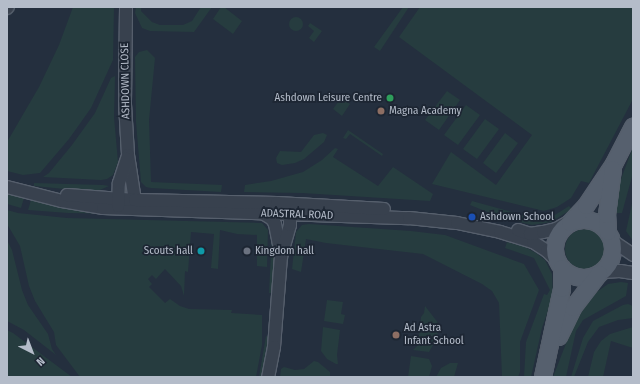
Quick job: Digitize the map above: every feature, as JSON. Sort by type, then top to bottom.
[{"type":"main road","points":[[545,369],[562,289],[560,265],[555,248],[567,226],[586,206],[614,164],[633,126]]},
{"type":"main road","points":[[545,369],[573,308],[612,257],[607,215],[614,164]]},
{"type":"main road","points":[[567,226],[581,220],[590,220],[600,225],[609,236]]},
{"type":"main road","points":[[560,265],[569,274],[580,277],[588,277],[600,273]]},
{"type":"street","name":"ASHDOWN CLOSE","points":[[126,7],[126,104],[128,154]]},
{"type":"street","points":[[118,204],[119,183],[128,154]]},
{"type":"street","points":[[128,154],[136,204]]},
{"type":"street","name":"ADASTRAL ROAD","points":[[7,187],[28,193],[118,204],[204,201],[220,206],[290,213],[409,218],[457,223],[500,232],[533,242],[547,251],[560,265]]},
{"type":"street","name":"ADASTRAL ROAD","points":[[136,204],[264,214],[290,213]]},
{"type":"street","points":[[290,213],[459,216],[545,237],[567,226]]},
{"type":"street","points":[[276,231],[290,213]]},
{"type":"street","points":[[268,377],[274,347],[281,256],[290,213]]},
{"type":"street","points":[[264,214],[272,219],[281,256]]},
{"type":"street","points":[[530,234],[567,226]]},
{"type":"street","points":[[609,236],[633,255]]},
{"type":"street","points":[[600,273],[620,271],[633,273]]},
{"type":"green space","points":[[73,7],[114,7],[113,60],[91,108],[69,139],[40,173],[23,175],[7,171],[7,142],[39,87],[59,45]]},
{"type":"green space","points":[[136,7],[141,7],[141,11],[152,22],[160,25],[183,25],[192,21],[201,7],[212,7],[194,32],[150,31],[142,28],[135,13]]},
{"type":"green space","points":[[221,7],[224,7],[242,21],[233,34],[213,19]]},
{"type":"green space","points":[[403,7],[409,7],[380,51],[374,47]]},
{"type":"green space","points":[[420,7],[633,7],[633,99],[589,183],[581,181],[571,198],[557,207],[544,211],[432,184],[451,152],[496,185],[532,135],[399,37]]},
{"type":"green space","points":[[293,17],[299,17],[303,21],[303,27],[299,31],[293,31],[289,27],[289,21]]},
{"type":"green space","points":[[310,23],[322,31],[314,42],[309,38],[314,31],[308,26]]},
{"type":"green space","points":[[147,50],[155,58],[149,120],[151,182],[222,185],[221,192],[151,188],[146,187],[141,182],[136,122],[135,57],[139,52]]},
{"type":"green space","points":[[115,76],[114,117],[118,162],[113,175],[107,179],[101,180],[43,177],[49,173],[72,145],[95,113],[111,78]]},
{"type":"green space","points":[[447,91],[460,100],[439,130],[425,120]]},
{"type":"green space","points":[[341,98],[350,104],[342,116],[333,109]]},
{"type":"green space","points":[[466,105],[480,115],[458,145],[444,135]]},
{"type":"green space","points":[[485,119],[499,129],[477,159],[463,149]]},
{"type":"green space","points":[[348,130],[383,154],[382,156],[350,134],[346,139],[343,138]]},
{"type":"green space","points":[[323,133],[327,135],[324,142],[304,159],[295,163],[282,165],[277,163],[276,158],[280,151],[301,152],[314,135]]},
{"type":"green space","points":[[505,133],[518,143],[496,173],[483,163]]},
{"type":"green space","points":[[633,147],[633,173],[622,213],[612,213],[618,187]]},
{"type":"green space","points":[[335,148],[338,149],[333,157],[378,186],[393,167],[433,194],[430,201],[302,193],[244,192],[245,185],[271,181],[303,172],[322,160]]},
{"type":"green space","points":[[34,183],[109,186],[95,192],[34,186]]},
{"type":"green space","points":[[7,194],[24,198],[21,208],[7,204]]},
{"type":"green space","points":[[633,199],[633,241],[626,231]]},
{"type":"green space","points":[[31,200],[122,214],[68,213],[28,210]]},
{"type":"green space","points":[[472,201],[544,222],[569,206],[572,209],[551,222],[532,225],[500,217],[470,205]]},
{"type":"green space","points":[[7,210],[18,213],[67,218],[262,223],[268,230],[267,267],[257,266],[257,235],[237,234],[220,230],[218,269],[211,268],[214,234],[191,232],[188,272],[185,271],[184,296],[181,286],[165,269],[156,279],[152,275],[148,279],[152,284],[149,287],[165,303],[170,299],[180,306],[189,309],[232,310],[231,313],[262,315],[262,345],[256,377],[80,377],[56,345],[54,332],[35,301],[29,286],[20,246],[7,224]]},
{"type":"green space","points":[[357,219],[448,227],[316,221]]},
{"type":"green space","points":[[309,224],[411,231],[445,235],[524,264],[539,290],[520,342],[520,372],[518,377],[502,377],[499,303],[492,291],[482,284],[423,254],[326,243],[306,239],[301,272],[292,269],[296,232],[302,225]]},
{"type":"green space","points":[[589,229],[596,232],[602,238],[605,249],[604,257],[596,266],[589,269],[581,269],[574,266],[566,257],[565,245],[568,238],[577,230]]},
{"type":"green space","points":[[272,233],[276,247],[271,293],[269,293]]},
{"type":"green space","points":[[7,240],[12,250],[22,290],[28,305],[48,334],[52,349],[56,355],[24,330],[7,321]]},
{"type":"green space","points":[[507,242],[525,247],[536,253],[545,260],[552,274],[553,296],[542,328],[531,377],[524,377],[526,342],[544,294],[547,295],[550,290],[534,258],[505,248]]},
{"type":"green space","points":[[621,282],[628,283],[626,296],[583,320],[576,331],[566,377],[553,377],[572,328],[585,306],[594,294],[608,284]]},
{"type":"green space","points":[[327,300],[343,302],[341,314],[345,315],[343,324],[324,321]]},
{"type":"green space","points":[[628,304],[633,306],[633,318],[618,320],[599,327],[588,342],[574,377],[571,377],[583,338],[593,321],[623,305]]},
{"type":"green space","points":[[425,306],[439,324],[437,338],[429,352],[413,350],[418,345],[421,317],[424,313]]},
{"type":"green space","points":[[323,327],[340,330],[337,355],[338,364],[327,359],[321,351]]},
{"type":"green space","points":[[633,327],[633,348],[611,341],[603,377],[588,377],[594,352],[601,341],[610,334]]},
{"type":"green space","points":[[7,330],[13,333],[72,377],[7,377]]},
{"type":"green space","points":[[266,336],[269,337],[264,377],[259,377]]},
{"type":"green space","points":[[411,356],[429,359],[432,366],[429,377],[408,377]]},
{"type":"green space","points":[[314,361],[318,362],[330,372],[330,377],[280,377],[281,369],[284,367],[295,370],[304,369]]},
{"type":"green space","points":[[450,363],[458,363],[454,377],[436,377],[441,368]]},
{"type":"place","name":"Ashdown Leisure Centre","points":[[390,98]]},
{"type":"place","name":"Magna Academy","points":[[381,111]]},
{"type":"place","name":"Ashdown School","points":[[472,217]]},
{"type":"place","name":"Scouts hall","points":[[201,251]]},
{"type":"place","name":"Kingdom hall","points":[[247,251]]},
{"type":"place","name":"Ad Astra Infant School","points":[[396,335]]}]
